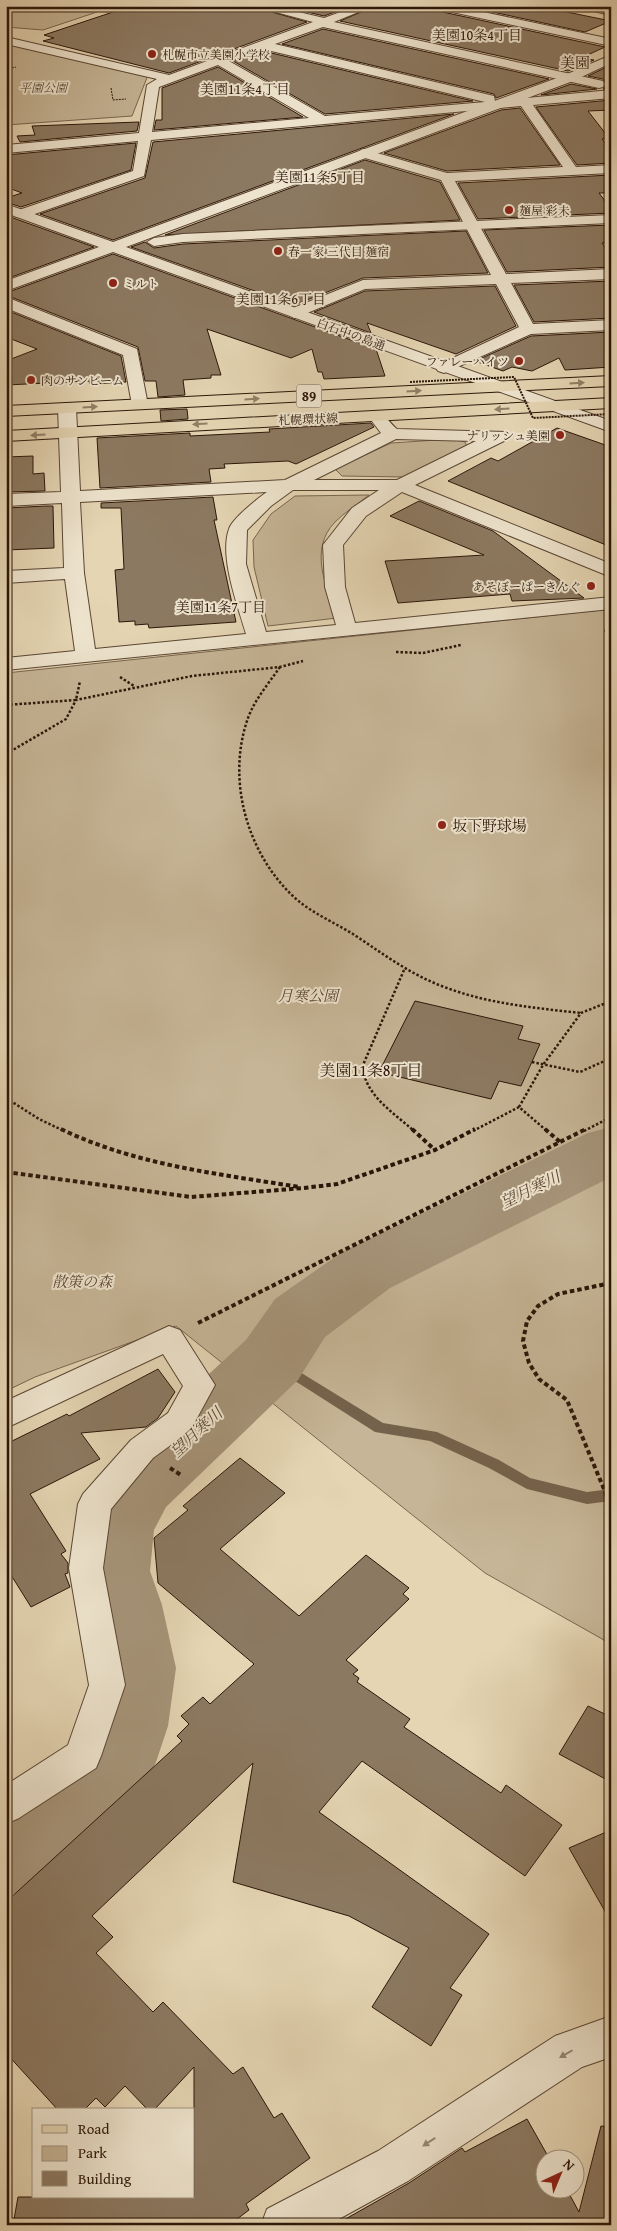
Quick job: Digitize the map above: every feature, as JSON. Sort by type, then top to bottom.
[{"type":"main road","name":"札幌環状線","points":[[6,411],[611,381]]},
{"type":"main road","name":"札幌環状線","points":[[6,436],[611,403]]},
{"type":"street","points":[[258,6],[611,87]]},
{"type":"street","points":[[21,214],[139,173],[153,86],[368,6]]},
{"type":"street","points":[[438,6],[611,43]]},
{"type":"street","points":[[584,6],[611,12]]},
{"type":"street","points":[[6,40],[170,79]]},
{"type":"street","points":[[263,45],[497,104]]},
{"type":"street","points":[[6,286],[569,78],[611,58]]},
{"type":"street","points":[[220,61],[324,120]]},
{"type":"street","points":[[6,149],[144,138],[611,94]]},
{"type":"street","points":[[525,102],[572,171]]},
{"type":"street","points":[[363,153],[446,177],[611,169]]},
{"type":"street","points":[[446,177],[470,225],[528,330]]},
{"type":"street","name":"白石中の島通","points":[[6,208],[496,387],[611,427]]},
{"type":"street","points":[[112,247],[183,238],[611,219]]},
{"type":"street","points":[[294,313],[362,285],[611,274]]},
{"type":"street","points":[[6,302],[131,352],[140,405]]},
{"type":"street","points":[[444,368],[528,330],[611,325]]},
{"type":"street","points":[[67,408],[66,433],[74,574],[86,656]]},
{"type":"street","points":[[379,417],[383,426],[393,434]]},
{"type":"street","points":[[258,639],[236,564],[238,529],[264,502],[289,485],[393,434],[500,436],[400,485],[359,512],[333,545],[335,587],[347,630]]},
{"type":"street","points":[[6,500],[289,485],[400,485],[611,571]]},
{"type":"street","points":[[6,577],[74,574]]},
{"type":"street","points":[[6,664],[611,603]]},
{"type":"street","points":[[6,1415],[169,1338],[199,1385],[179,1422],[142,1449],[95,1504],[86,1568],[107,1685],[83,1756],[6,1806]]},
{"type":"street","points":[[283,2225],[393,2166],[570,2051],[611,2036]]},
{"type":"path","points":[[410,382],[514,377],[533,418],[611,414]]},
{"type":"path","points":[[602,630],[611,632]]},
{"type":"path","points":[[389,651],[423,653],[463,644]]},
{"type":"path","points":[[6,705],[76,700],[192,676],[280,667],[311,660]]},
{"type":"path","points":[[280,667],[249,717],[240,747],[238,774],[242,802],[250,829],[264,861],[296,898],[354,934],[404,970],[466,994],[511,1006],[581,1013],[611,1002]]},
{"type":"path","points":[[6,754],[66,719],[76,700]]},
{"type":"path","points":[[404,970],[363,1065],[363,1078],[376,1097],[435,1150]]},
{"type":"path","points":[[6,1172],[192,1196],[337,1184],[435,1150],[519,1107],[543,1065],[581,1013]]},
{"type":"path","points":[[532,1062],[580,1072],[611,1058]]},
{"type":"path","points":[[6,1098],[66,1132],[117,1152],[184,1168],[304,1188]]},
{"type":"path","points":[[519,1107],[560,1142]]},
{"type":"path","points":[[169,1338],[611,1117]]},
{"type":"path","points":[[611,1283],[558,1294],[538,1306],[527,1321],[523,1341],[529,1363],[539,1379],[567,1400],[611,1505]]},
{"type":"green space","points":[[6,6],[115,6],[43,30],[6,27]]},
{"type":"green space","name":"平園公園","points":[[6,42],[148,75],[132,116],[6,125]]},
{"type":"green space","points":[[453,439],[465,442],[467,447],[406,477],[342,476],[335,469],[391,443]]},
{"type":"green space","points":[[369,495],[335,522],[327,533],[323,545],[322,569],[337,618],[268,626],[254,567],[253,540],[271,514],[295,496]]},
{"type":"green space","name":"月寒公園","points":[[611,609],[611,1644],[485,1573],[176,1326],[35,1377],[6,1391],[6,673]]},
{"type":"building","name":"札幌市立美園小学校","points":[[131,6],[251,6],[307,22],[169,73],[43,41],[54,38],[44,35]]},
{"type":"building","points":[[282,6],[351,6],[324,16]]},
{"type":"building","points":[[375,6],[431,6],[438,11],[605,47],[581,58],[594,60],[568,71],[340,21]]},
{"type":"building","points":[[465,6],[537,6],[611,21],[585,32]]},
{"type":"building","points":[[323,29],[549,79],[496,98],[494,94],[282,44]]},
{"type":"building","points":[[263,51],[473,101],[325,114],[233,61]]},
{"type":"building","points":[[611,65],[611,88],[603,89],[607,85],[603,79],[588,76]]},
{"type":"building","points":[[218,67],[303,117],[154,130],[156,120],[162,120],[162,88]]},
{"type":"building","points":[[571,84],[597,89],[541,95]]},
{"type":"building","points":[[611,100],[611,110],[588,111],[609,138],[602,139],[611,150],[611,163],[577,165],[536,107]]},
{"type":"building","points":[[520,108],[560,165],[447,171],[384,153],[501,110]]},
{"type":"building","points":[[454,114],[113,240],[40,214],[145,178],[153,142]]},
{"type":"building","points":[[139,122],[137,131],[20,142],[17,136],[35,135],[32,126]]},
{"type":"building","points":[[136,143],[131,170],[21,207],[6,202],[6,198],[22,193],[6,187],[6,155]]},
{"type":"building","points":[[365,160],[440,182],[460,220],[165,235]]},
{"type":"building","points":[[611,175],[611,193],[599,193],[611,209],[611,213],[478,219],[458,183]]},
{"type":"building","points":[[6,215],[16,219],[94,247],[6,279]]},
{"type":"building","points":[[611,225],[611,243],[602,243],[611,256],[611,267],[507,272],[484,230]]},
{"type":"building","points":[[466,231],[488,273],[363,278],[294,305],[131,247],[145,242],[154,248],[183,244]]},
{"type":"building","points":[[113,254],[376,349],[385,376],[324,379],[322,372],[318,372],[312,349],[291,358],[207,329],[221,375],[211,375],[211,378],[183,380],[185,395],[158,397],[156,381],[145,381],[138,347],[6,295],[6,293]]},
{"type":"building","points":[[611,281],[611,318],[534,322],[514,285]]},
{"type":"building","points":[[495,286],[516,326],[456,354],[367,323],[371,333],[314,312],[365,291]]},
{"type":"building","points":[[6,310],[121,356],[126,382],[90,384],[89,381],[6,385],[6,361],[37,349],[6,337]]},
{"type":"building","points":[[611,332],[611,367],[565,370],[559,358],[532,371],[512,367],[503,371],[475,361],[531,336]]},
{"type":"building","points":[[187,409],[188,419],[161,421],[160,410]]},
{"type":"building","points":[[371,423],[374,427],[296,464],[288,461],[224,464],[225,468],[209,469],[211,482],[100,488],[97,438],[190,433],[190,436],[270,432],[269,429]]},
{"type":"building","points":[[557,428],[611,447],[611,547],[448,481],[491,458],[498,461]]},
{"type":"building","points":[[33,456],[33,474],[44,473],[45,491],[6,492],[6,457]]},
{"type":"building","points":[[213,497],[217,520],[214,520],[236,622],[149,628],[148,624],[135,625],[135,621],[119,622],[115,570],[124,569],[121,508],[101,508],[101,503]]},
{"type":"building","points":[[419,501],[493,531],[584,598],[512,601],[510,594],[398,603],[385,561],[484,555],[390,516]]},
{"type":"building","points":[[53,506],[54,548],[6,550],[6,508]]},
{"type":"building","points":[[415,1001],[523,1026],[518,1039],[540,1044],[521,1086],[499,1081],[491,1099],[379,1072]]},
{"type":"building","points":[[158,1369],[175,1392],[158,1418],[146,1427],[81,1433],[100,1459],[30,1494],[66,1551],[61,1554],[68,1563],[68,1573],[65,1574],[70,1587],[31,1607],[6,1567],[6,1444],[67,1414],[69,1416]]},
{"type":"building","points":[[240,1458],[285,1493],[220,1549],[299,1616],[366,1555],[409,1588],[403,1594],[409,1599],[346,1660],[358,1670],[353,1674],[359,1678],[357,1682],[410,1719],[404,1727],[501,1793],[506,1785],[562,1825],[525,1876],[362,1761],[319,1812],[489,1934],[450,1988],[462,1995],[431,2046],[372,2007],[409,1948],[349,1916],[233,1882],[253,1763],[92,1916],[113,1937],[96,1953],[153,2012],[163,2002],[233,2074],[243,2067],[274,2118],[282,2113],[310,2158],[246,2204],[249,2210],[229,2225],[13,2225],[18,2197],[195,2198],[194,2067],[156,2108],[146,2108],[125,2086],[105,2107],[96,2098],[86,2108],[56,2108],[6,2053],[6,1902],[182,1741],[177,1736],[189,1724],[181,1716],[203,1697],[210,1704],[254,1664],[158,1583],[154,1538],[188,1510],[183,1506]]},
{"type":"building","points":[[588,1706],[611,1717],[611,1782],[559,1754]]},
{"type":"building","points":[[611,1830],[611,1922],[569,1848]]},
{"type":"building","points":[[527,2119],[543,2148],[534,2148],[534,2198],[571,2198],[579,2212],[601,2126],[611,2127],[611,2225],[335,2225],[409,2183],[462,2148],[465,2152]]},
{"type":"waterway","name":"望月寒川","points":[[6,1855],[50,1825],[113,1762],[126,1726],[135,1668],[122,1605],[110,1571],[115,1527],[139,1485],[272,1360],[300,1318],[366,1270],[611,1149]]},
{"type":"waterway","points":[[272,1360],[380,1428],[432,1436],[494,1464],[527,1483],[587,1498],[611,1495]]},
{"type":"place","name":"札幌市立美園小学校","points":[[152,54]]},
{"type":"place","name":"麺屋 彩未","points":[[509,210]]},
{"type":"place","name":"春一家 三代目 麺宿","points":[[278,251]]},
{"type":"place","name":"ミルト","points":[[113,283]]},
{"type":"place","name":"ファレーハイツ","points":[[519,361]]},
{"type":"place","name":"肉のサンビーム","points":[[31,380]]},
{"type":"place","name":"ナリッシュ美園","points":[[560,435]]},
{"type":"place","name":"あそぼーぱーきんぐ","points":[[591,586]]},
{"type":"place","name":"坂下野球場","points":[[442,825]]},
{"type":"district","name":"美園10条4丁目","points":[[477,35]]},
{"type":"district","name":"美園","points":[[575,62]]},
{"type":"district","name":"美園11条4丁目","points":[[245,89]]},
{"type":"district","name":"美園11条5丁目","points":[[320,177]]},
{"type":"district","name":"美園11条6丁目","points":[[281,299]]},
{"type":"district","name":"美園11条7丁目","points":[[221,607]]},
{"type":"district","name":"美園11条8丁目","points":[[371,1070]]},
{"type":"park label","name":"散策の森","points":[[82,1281]]}]
